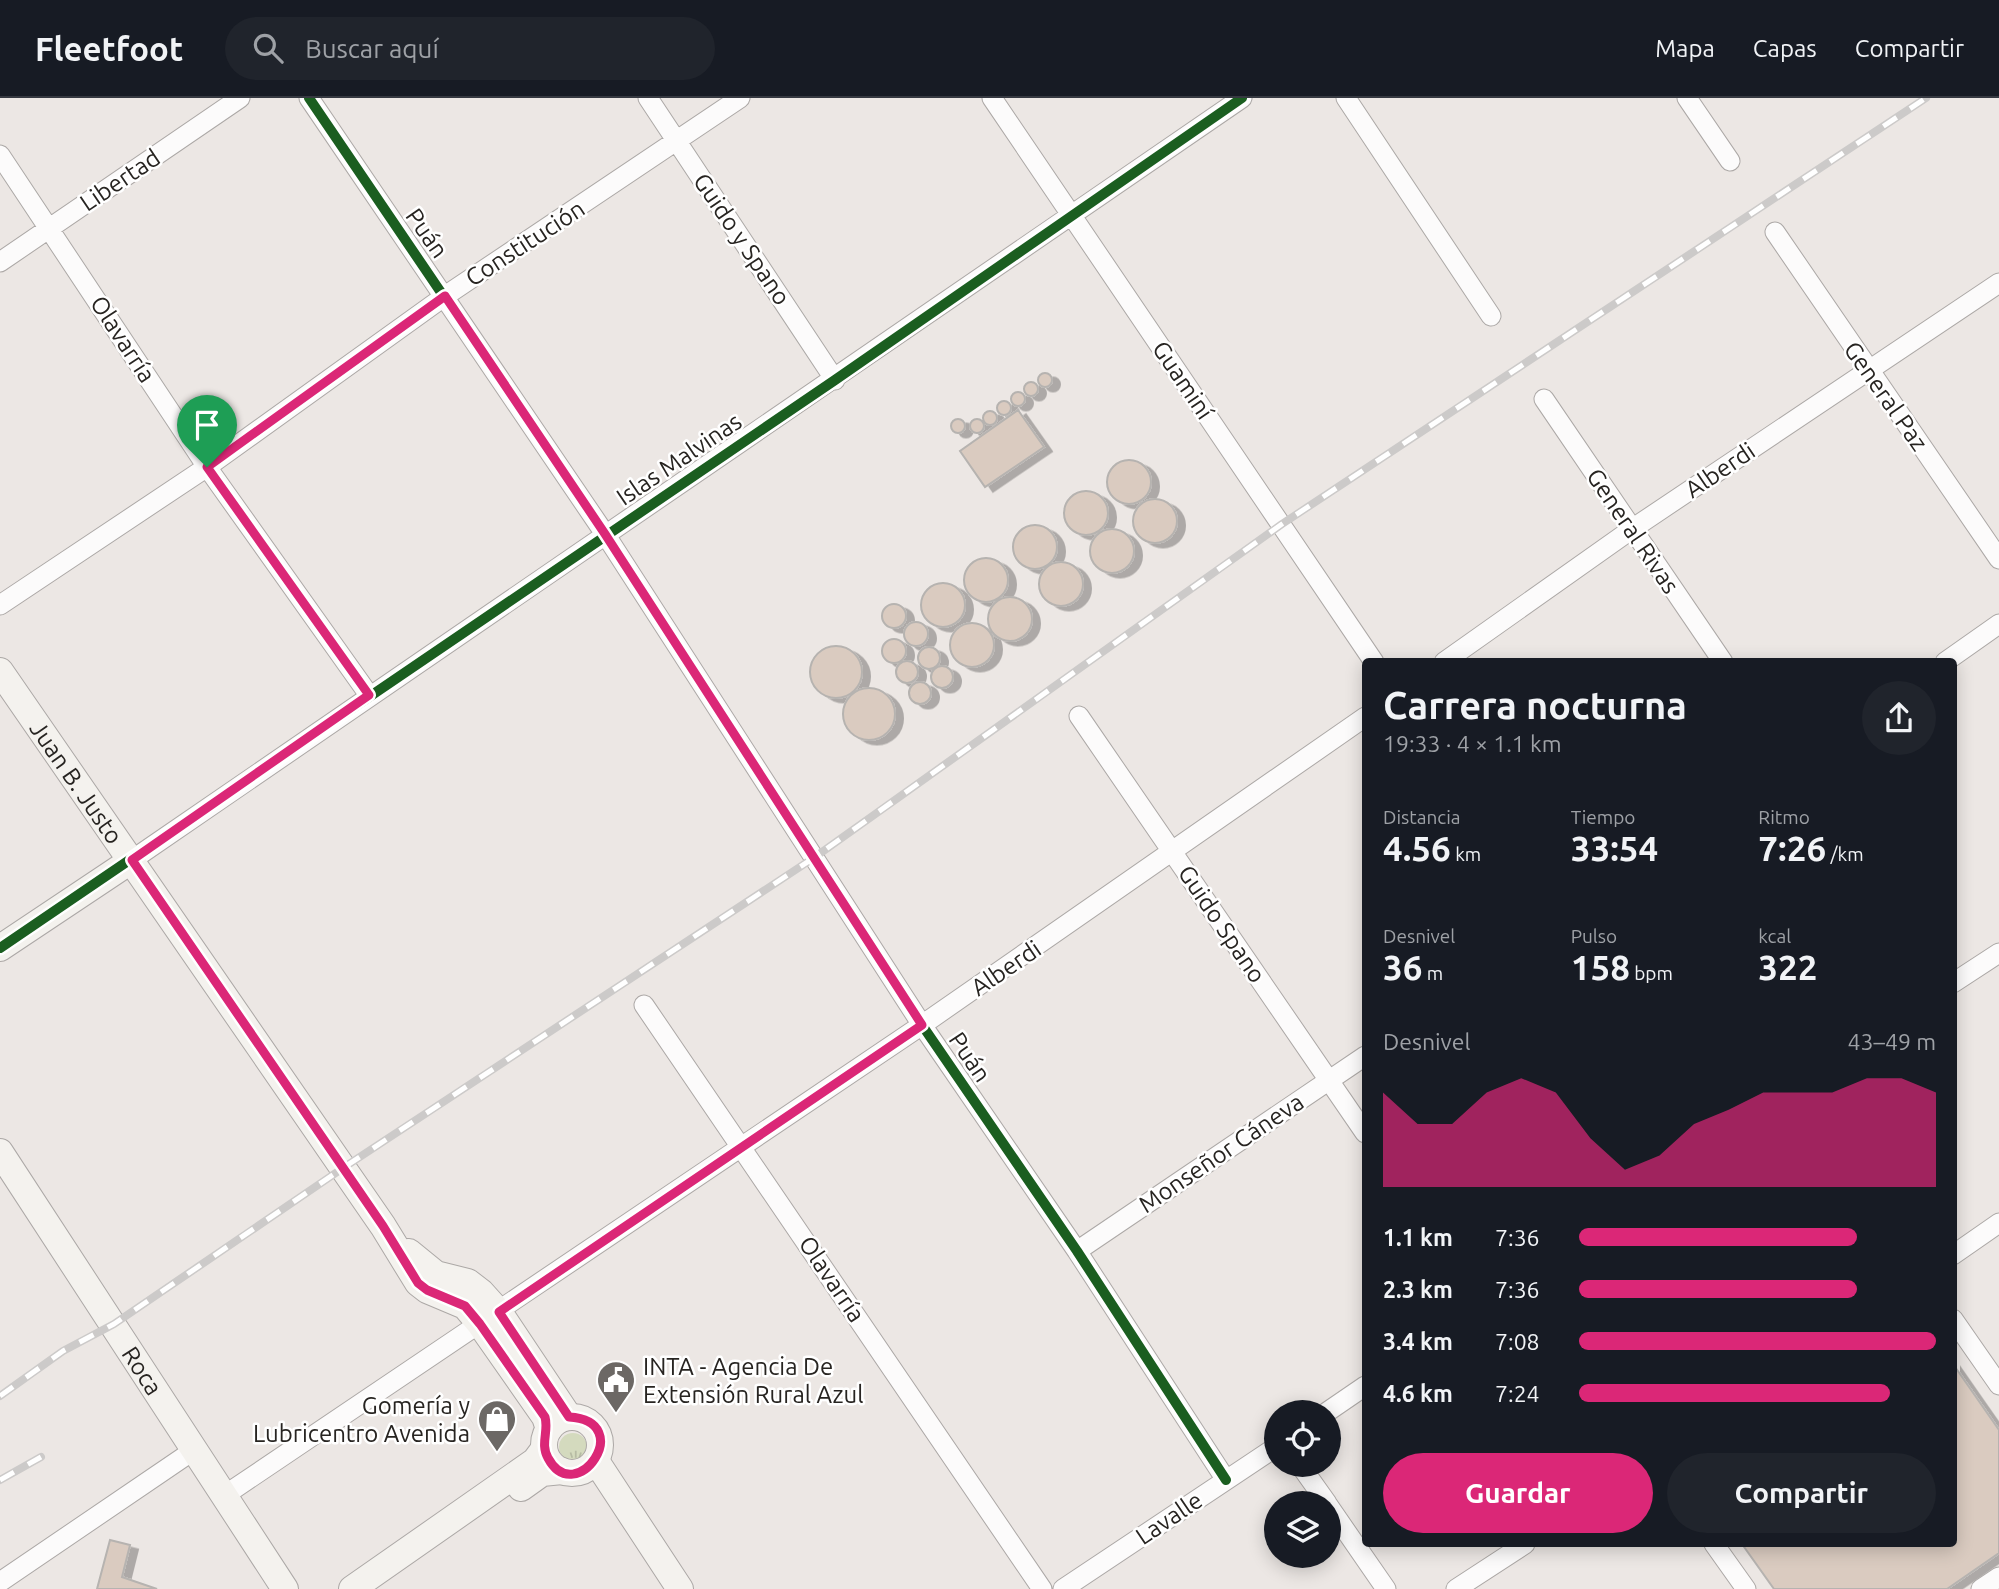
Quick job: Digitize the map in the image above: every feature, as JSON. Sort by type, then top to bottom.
[{"type":"main road","name":"Juan B. Justo","points":[[0,671],[383,1226],[418,1283],[427,1290],[489,1318],[554,1432]]},
{"type":"main road","name":"Islas Malvinas","points":[[0,948],[132,860]]},
{"type":"main road","name":"Roca","points":[[0,1152],[285,1589]]},
{"type":"main road","points":[[352,1589],[535,1461],[554,1432],[587,1421],[599,1435],[600,1452],[581,1468],[542,1473],[375,1589]]},
{"type":"main road","points":[[554,1432],[551,1462],[581,1468],[680,1589]]},
{"type":"main road","points":[[581,1468],[662,1589]]},
{"type":"street","name":"Libertad","points":[[0,262],[240,98]]},
{"type":"street","name":"Puán","points":[[309,98],[605,534],[922,1025],[1077,1251],[1226,1480]]},
{"type":"street","name":"Guido y Spano","points":[[648,98],[835,380]]},
{"type":"street","name":"Constitución","points":[[0,605],[207,467],[445,296],[740,98]]},
{"type":"street","name":"Guaminí","points":[[992,98],[1371,658]]},
{"type":"street","name":"Islas Malvinas","points":[[132,860],[369,695],[835,380],[1241,98]]},
{"type":"street","points":[[1346,98],[1491,316]]},
{"type":"street","points":[[1687,98],[1730,161]]},
{"type":"street","name":"Olavarría","points":[[0,155],[207,467],[369,695]]},
{"type":"street","name":"General Paz","points":[[1775,232],[1999,559]]},
{"type":"street","name":"Alberdi","points":[[1450,658],[1632,530],[1999,283]]},
{"type":"street","name":"General Rivas","points":[[1544,399],[1720,658]]},
{"type":"street","points":[[1951,658],[1999,624]]},
{"type":"street","name":"Guido Spano","points":[[1079,716],[1362,1129]]},
{"type":"street","name":"Alberdi","points":[[225,1495],[922,1025],[1174,853],[1362,719]]},
{"type":"street","points":[[1957,981],[1999,953]]},
{"type":"street","name":"Olavarría","points":[[644,1004],[1041,1589]]},
{"type":"street","name":"Monseñor Cáneva","points":[[1077,1251],[1362,1058]]},
{"type":"street","points":[[1957,1252],[1999,1223]]},
{"type":"street","points":[[1957,1325],[1999,1385]]},
{"type":"street","points":[[1341,1402],[1362,1388]]},
{"type":"street","points":[[0,1582],[194,1450]]},
{"type":"street","name":"Lavalle","points":[[1063,1589],[1264,1455]]},
{"type":"street","points":[[1341,1523],[1386,1589]]},
{"type":"street","points":[[1457,1589],[1520,1547]]},
{"type":"street","points":[[1716,1547],[1746,1589]]},
{"type":"street","points":[[1981,1589],[1999,1577]]},
{"type":"green space","points":[[573,1433],[583,1437],[587,1447],[583,1457],[573,1461],[563,1457],[559,1447],[563,1437]]},
{"type":"building","points":[[1042,373],[1048,373],[1052,380],[1048,387],[1042,387],[1038,383],[1038,377]]},
{"type":"building","points":[[1028,382],[1034,382],[1038,389],[1034,396],[1028,396],[1024,392],[1024,386]]},
{"type":"building","points":[[1015,392],[1021,392],[1025,399],[1021,406],[1015,406],[1011,402],[1011,396]]},
{"type":"building","points":[[1001,401],[1007,401],[1011,408],[1007,415],[1001,415],[997,411],[997,405]]},
{"type":"building","points":[[1018,410],[1044,447],[985,487],[960,451]]},
{"type":"building","points":[[987,411],[993,411],[997,418],[993,425],[987,425],[983,421],[983,415]]},
{"type":"building","points":[[955,419],[961,419],[965,426],[961,433],[955,433],[951,429],[951,423]]},
{"type":"building","points":[[974,419],[980,419],[984,426],[980,433],[974,433],[970,429],[970,423]]},
{"type":"building","points":[[1129,460],[1144,467],[1151,482],[1144,497],[1129,504],[1114,497],[1107,482],[1114,467]]},
{"type":"building","points":[[1086,491],[1101,498],[1108,513],[1101,528],[1086,535],[1071,528],[1064,513],[1071,498]]},
{"type":"building","points":[[1155,499],[1170,506],[1177,521],[1170,536],[1155,543],[1140,536],[1133,521],[1140,506]]},
{"type":"building","points":[[1035,525],[1050,532],[1057,547],[1050,562],[1035,569],[1020,562],[1013,547],[1020,532]]},
{"type":"building","points":[[1112,529],[1127,536],[1134,551],[1127,566],[1112,573],[1097,566],[1090,551],[1097,536]]},
{"type":"building","points":[[986,558],[1001,565],[1008,580],[1001,595],[986,602],[971,595],[964,580],[971,565]]},
{"type":"building","points":[[1061,562],[1076,569],[1083,584],[1076,599],[1061,606],[1046,599],[1039,584],[1046,569]]},
{"type":"building","points":[[943,583],[958,590],[965,605],[958,620],[943,627],[928,620],[921,605],[928,590]]},
{"type":"building","points":[[1010,597],[1025,604],[1032,619],[1025,634],[1010,641],[995,634],[988,619],[995,604]]},
{"type":"building","points":[[894,604],[903,607],[906,616],[903,625],[894,628],[885,625],[882,616],[885,607]]},
{"type":"building","points":[[916,622],[925,625],[928,634],[925,643],[916,646],[907,643],[904,634],[907,625]]},
{"type":"building","points":[[972,623],[987,630],[994,645],[987,660],[972,667],[957,660],[950,645],[957,630]]},
{"type":"building","points":[[894,639],[903,642],[906,651],[903,660],[894,663],[885,660],[882,651],[885,642]]},
{"type":"building","points":[[836,646],[846,648],[854,654],[860,662],[860,682],[854,690],[846,696],[836,698],[826,696],[818,690],[812,682],[810,672],[812,662],[818,654],[826,648]]},
{"type":"building","points":[[929,647],[937,650],[940,658],[937,666],[929,669],[921,666],[918,658],[921,650]]},
{"type":"building","points":[[907,661],[915,664],[918,672],[915,680],[907,683],[899,680],[896,672],[899,664]]},
{"type":"building","points":[[942,666],[950,669],[953,677],[950,685],[942,688],[934,685],[931,677],[934,669]]},
{"type":"building","points":[[920,682],[928,685],[931,693],[928,701],[920,704],[912,701],[909,693],[912,685]]},
{"type":"building","points":[[869,688],[879,690],[887,696],[893,704],[893,724],[887,732],[879,738],[869,740],[859,738],[851,732],[845,724],[843,714],[845,704],[851,696],[859,690]]},
{"type":"building","points":[[1957,1370],[1999,1430],[1999,1553],[1947,1589],[1774,1589],[1744,1547],[1957,1547]]},
{"type":"building","points":[[110,1540],[130,1545],[122,1577],[157,1589],[97,1589]]},
{"type":"railway","points":[[0,1396],[63,1351],[114,1324],[343,1168],[815,857],[1282,524],[1926,98]]},
{"type":"railway","points":[[0,1480],[41,1457]]},
{"type":"cycle path","points":[[309,98],[605,534],[922,1025],[1077,1251],[1226,1480]]},
{"type":"cycle path","points":[[0,948],[835,380],[1242,98]]},
{"type":"place","name":"INTA - Agencia De Extensión Rural Azul","points":[[616,1414]]},
{"type":"place","name":"Gomería y Lubricentro Avenida","points":[[497,1453]]},
{"type":"route","points":[[445,296],[605,534],[922,1025],[499,1312],[569,1417],[579,1417],[587,1421],[599,1435],[600,1452],[596,1461],[584,1471],[569,1473],[556,1468],[551,1462],[544,1449],[545,1436],[549,1429],[545,1417],[465,1306],[427,1290],[418,1283],[383,1226],[132,860],[369,695],[207,467],[445,296]]}]
